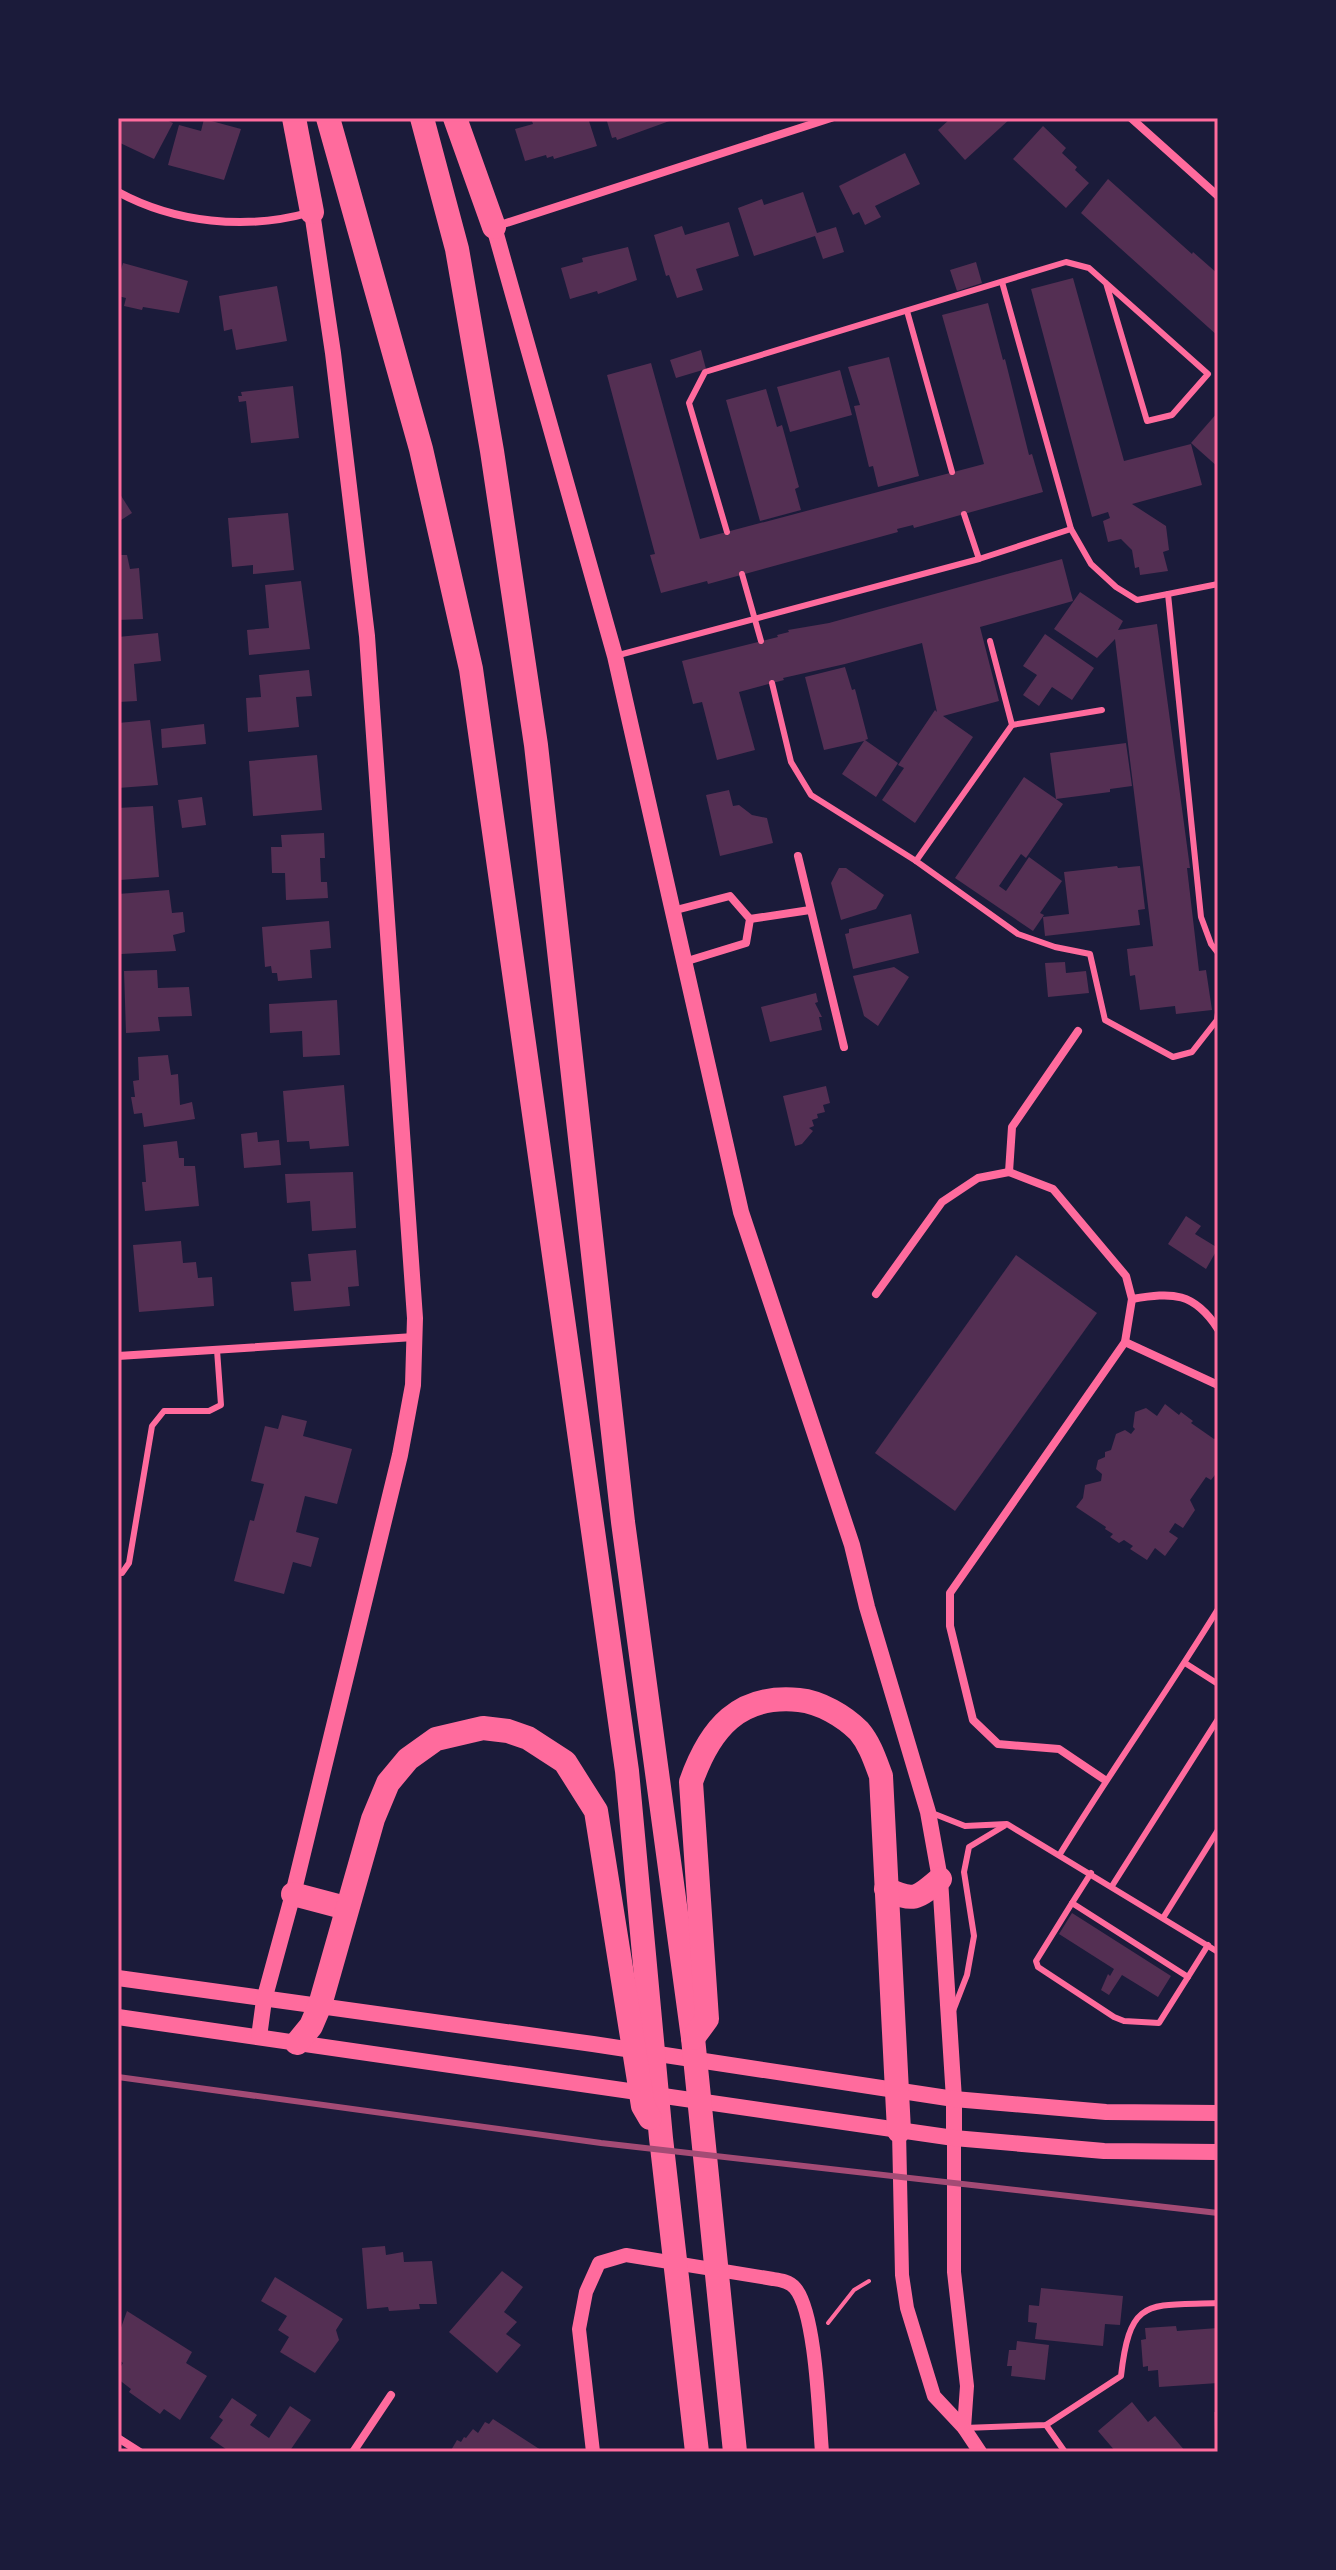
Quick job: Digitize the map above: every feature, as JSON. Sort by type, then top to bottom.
[{"type":"highway","points":[[294,118],[312,212]]},
{"type":"highway","points":[[328,118],[421,449],[471,669],[627,1771],[661,2138],[697,2452]]},
{"type":"highway","points":[[422,118],[457,249],[492,451],[536,745],[623,1522],[693,1962],[707,2019],[693,2038],[735,2448]]},
{"type":"highway","points":[[455,118],[494,227]]},
{"type":"highway","points":[[693,1962],[691,1782],[698,1759],[719,1729],[752,1703],[779,1698],[811,1701],[833,1712],[858,1730],[870,1747],[881,1776],[899,2131]]},
{"type":"highway","points":[[297,2043],[311,2026],[320,2005],[373,1819],[388,1783],[408,1759],[436,1739],[483,1728],[508,1731],[528,1738],[565,1762],[596,1811],[643,2106],[661,2138]]},
{"type":"highway","points":[[886,1889],[905,1898],[920,1896],[940,1879]]},
{"type":"highway","points":[[293,1894],[346,1908]]},
{"type":"highway","points":[[681,2452],[680,2443],[692,2413]]},
{"type":"main road","points":[[259,2037],[264,2000],[293,1894],[400,1455],[413,1385],[415,1318],[367,636],[312,212]]},
{"type":"main road","points":[[494,227],[615,656],[741,1212],[852,1545],[867,1607],[928,1812],[940,1879],[954,2138]]},
{"type":"main road","points":[[118,1978],[954,2099],[1106,2112],[1218,2113]]},
{"type":"main road","points":[[118,2017],[954,2138],[1104,2151],[1218,2152]]},
{"type":"street","points":[[494,227],[831,118]]},
{"type":"street","points":[[1131,118],[1218,196]]},
{"type":"street","points":[[118,192],[137,203],[200,220],[239,224],[284,220],[312,212]]},
{"type":"street","points":[[798,856],[844,1047]]},
{"type":"street","points":[[672,911],[730,896],[750,919]]},
{"type":"street","points":[[750,919],[810,910]]},
{"type":"street","points":[[683,962],[746,943],[750,919]]},
{"type":"street","points":[[1009,1172],[1012,1127],[1078,1031]]},
{"type":"street","points":[[876,1294],[942,1202],[978,1178],[1009,1172],[1053,1189],[1126,1276],[1132,1299],[1125,1342],[950,1593],[950,1626],[973,1720],[998,1744],[1059,1749],[1105,1780]]},
{"type":"street","points":[[1132,1299],[1164,1293],[1195,1302],[1218,1329]]},
{"type":"street","points":[[118,1356],[414,1337]]},
{"type":"street","points":[[1125,1342],[1218,1385]]},
{"type":"street","points":[[899,2131],[902,2275],[907,2308],[934,2396],[964,2428],[980,2452]]},
{"type":"street","points":[[954,2138],[954,2272],[967,2386],[964,2428]]},
{"type":"street","points":[[593,2452],[579,2329],[586,2292],[599,2263],[626,2255],[785,2281],[795,2288],[804,2305],[811,2339],[822,2452]]},
{"type":"street","points":[[353,2452],[391,2395]]},
{"type":"street","points":[[118,2438],[140,2452]]},
{"type":"lane","points":[[727,532],[689,403],[705,372],[1066,262],[1089,268],[1106,283],[1208,374],[1172,415],[1147,421],[1106,283]]},
{"type":"lane","points":[[1002,282],[1071,529],[1091,564],[1116,587],[1137,600],[1218,584]]},
{"type":"lane","points":[[907,311],[952,472]]},
{"type":"lane","points":[[964,514],[979,559]]},
{"type":"lane","points":[[615,656],[979,559],[1071,529]]},
{"type":"lane","points":[[742,574],[761,641]]},
{"type":"lane","points":[[1168,594],[1201,917],[1211,944],[1218,953]]},
{"type":"lane","points":[[990,641],[1012,725]]},
{"type":"lane","points":[[772,683],[791,762],[811,795],[916,861],[1018,934],[1055,947],[1090,954],[1105,1020],[1173,1057],[1192,1052],[1217,1020],[1218,1013]]},
{"type":"lane","points":[[916,861],[1012,725],[1102,710]]},
{"type":"lane","points":[[118,1572],[122,1573],[129,1563],[152,1426],[164,1411],[209,1411],[221,1405],[217,1350]]},
{"type":"lane","points":[[1060,1854],[1218,1609]]},
{"type":"lane","points":[[1185,1663],[1218,1684]]},
{"type":"lane","points":[[1112,1886],[1218,1719]]},
{"type":"lane","points":[[928,1812],[965,1826],[1007,1824],[1213,1949]]},
{"type":"lane","points":[[949,2022],[967,1975],[974,1936],[964,1872],[969,1847],[1007,1824]]},
{"type":"lane","points":[[1163,1918],[1218,1830]]},
{"type":"lane","points":[[1091,1873],[1036,1961],[1038,1967],[1114,2017],[1124,2021],[1159,2023],[1188,1977],[1218,1941]]},
{"type":"lane","points":[[1072,1903],[1188,1977]]},
{"type":"lane","points":[[964,2428],[1046,2425],[1121,2376],[1124,2344],[1136,2318],[1144,2312],[1153,2306],[1218,2303]]},
{"type":"lane","points":[[1046,2425],[1065,2452]]},
{"type":"building","points":[[118,118],[162,118],[173,123],[154,159],[118,142]]},
{"type":"building","points":[[531,118],[588,118],[597,146],[554,159],[546,155],[525,161],[515,129],[533,124]]},
{"type":"building","points":[[606,118],[675,119],[617,140],[616,137],[612,138]]},
{"type":"building","points":[[951,118],[1011,118],[965,160],[938,130]]},
{"type":"building","points":[[204,119],[241,129],[224,180],[168,165],[179,125],[201,131]]},
{"type":"building","points":[[1043,126],[1066,148],[1062,153],[1089,183],[1066,208],[1013,159]]},
{"type":"building","points":[[905,153],[920,184],[875,206],[881,217],[865,225],[859,212],[853,215],[839,186]]},
{"type":"building","points":[[1108,179],[1218,274],[1218,336],[1081,213]]},
{"type":"building","points":[[803,192],[817,233],[836,227],[844,252],[823,259],[815,236],[754,256],[738,208],[762,199],[764,205]]},
{"type":"building","points":[[729,222],[739,256],[696,269],[703,290],[677,298],[669,275],[666,276],[654,235],[682,226],[685,235]]},
{"type":"building","points":[[628,247],[637,280],[598,294],[597,291],[570,299],[561,268],[583,262],[582,258]]},
{"type":"building","points":[[976,262],[982,283],[957,291],[950,270]]},
{"type":"building","points":[[123,263],[188,281],[179,313],[124,306],[126,298],[118,296]]},
{"type":"building","points":[[1073,278],[1124,461],[1191,444],[1202,485],[1132,504],[1166,526],[1169,550],[1163,552],[1168,571],[1140,575],[1139,567],[1135,568],[1132,550],[1121,539],[1108,542],[1103,521],[1110,518],[1108,512],[1092,517],[1031,289]]},
{"type":"building","points":[[277,286],[287,341],[236,350],[232,329],[224,331],[219,296]]},
{"type":"building","points":[[988,303],[1029,455],[1032,454],[1043,492],[914,528],[913,525],[897,529],[898,532],[708,584],[707,581],[661,593],[650,555],[655,554],[607,375],[651,363],[700,539],[984,464],[942,315]]},
{"type":"building","points":[[701,350],[706,369],[676,378],[670,360]]},
{"type":"building","points":[[889,357],[919,476],[878,487],[873,466],[869,467],[854,406],[860,405],[848,367]]},
{"type":"building","points":[[840,370],[852,415],[790,432],[777,387]]},
{"type":"building","points":[[293,386],[299,438],[251,443],[246,401],[239,402],[238,396],[242,396],[241,392]]},
{"type":"building","points":[[766,389],[777,427],[782,425],[799,487],[795,489],[801,510],[760,521],[726,400]]},
{"type":"building","points":[[1218,412],[1218,467],[1191,443]]},
{"type":"building","points":[[118,491],[132,513],[118,522]]},
{"type":"building","points":[[288,513],[294,570],[253,574],[253,565],[232,567],[228,518]]},
{"type":"building","points":[[118,555],[127,555],[130,569],[139,568],[143,619],[118,620]]},
{"type":"building","points":[[1062,559],[1073,601],[980,627],[999,701],[943,716],[973,737],[915,823],[882,800],[904,768],[898,765],[935,710],[937,712],[922,643],[739,692],[755,750],[717,760],[702,702],[693,704],[682,661],[778,637],[788,630],[829,623]]},
{"type":"building","points":[[301,581],[310,649],[249,655],[247,630],[269,628],[265,585]]},
{"type":"building","points":[[1080,592],[1123,621],[1118,630],[1157,624],[1190,868],[1187,868],[1199,971],[1206,970],[1212,1010],[1176,1014],[1175,1006],[1140,1010],[1135,975],[1130,976],[1127,949],[1153,946],[1115,639],[1097,658],[1054,629]]},
{"type":"building","points":[[158,633],[161,661],[134,664],[137,701],[118,702],[118,637]]},
{"type":"building","points":[[1045,634],[1094,668],[1072,700],[1052,687],[1039,706],[1023,695],[1037,675],[1023,666]]},
{"type":"building","points":[[845,667],[852,690],[855,689],[868,739],[865,740],[898,763],[876,797],[842,774],[864,741],[824,750],[805,677]]},
{"type":"building","points":[[309,670],[312,696],[296,697],[299,727],[248,732],[246,698],[261,697],[259,675]]},
{"type":"building","points":[[150,720],[158,785],[118,788],[118,723]]},
{"type":"building","points":[[204,724],[206,744],[162,748],[161,729]]},
{"type":"building","points":[[1126,743],[1132,786],[1056,799],[1050,753]]},
{"type":"building","points":[[317,755],[322,810],[253,816],[249,761]]},
{"type":"building","points":[[1024,777],[1063,804],[1026,858],[1021,854],[999,886],[1006,891],[1029,857],[1062,881],[1040,913],[1044,915],[1033,931],[955,878]]},
{"type":"building","points":[[729,790],[733,806],[739,805],[752,815],[767,818],[773,843],[720,856],[706,795]]},
{"type":"building","points":[[202,797],[206,825],[182,828],[178,800]]},
{"type":"building","points":[[153,806],[159,877],[120,880],[118,808]]},
{"type":"building","points":[[324,833],[325,858],[320,858],[321,882],[327,882],[328,898],[286,900],[285,873],[272,873],[271,847],[282,847],[281,835]]},
{"type":"building","points":[[1140,866],[1145,909],[1138,910],[1140,925],[1045,936],[1043,917],[1069,914],[1064,872]]},
{"type":"building","points":[[839,868],[846,868],[884,895],[876,909],[841,920],[831,883]]},
{"type":"building","points":[[169,890],[172,913],[183,912],[185,932],[173,935],[176,951],[121,954],[118,894]]},
{"type":"building","points":[[911,914],[919,953],[853,969],[845,934],[849,933],[849,929]]},
{"type":"building","points":[[329,921],[331,948],[310,950],[312,978],[278,981],[277,973],[272,973],[271,966],[265,967],[262,927]]},
{"type":"building","points":[[1065,962],[1066,973],[1086,971],[1089,993],[1048,997],[1045,963]]},
{"type":"building","points":[[894,967],[909,977],[878,1026],[864,1016],[853,976]]},
{"type":"building","points":[[157,970],[158,988],[189,987],[192,1016],[158,1017],[160,1031],[126,1033],[124,971]]},
{"type":"building","points":[[816,993],[818,1002],[815,1003],[822,1017],[819,1017],[822,1030],[770,1042],[761,1007]]},
{"type":"building","points":[[337,1000],[340,1055],[303,1057],[302,1031],[270,1033],[269,1004]]},
{"type":"building","points":[[168,1055],[171,1075],[178,1074],[180,1105],[192,1102],[195,1119],[144,1127],[142,1113],[134,1114],[131,1097],[135,1097],[133,1081],[139,1080],[138,1057]]},
{"type":"building","points":[[344,1085],[349,1146],[310,1149],[309,1141],[287,1142],[283,1091]]},
{"type":"building","points":[[826,1086],[830,1103],[823,1105],[825,1112],[817,1114],[818,1118],[812,1120],[814,1126],[809,1128],[813,1131],[802,1144],[795,1146],[783,1096]]},
{"type":"building","points":[[257,1132],[258,1142],[279,1140],[281,1165],[244,1168],[241,1134]]},
{"type":"building","points":[[177,1141],[179,1158],[184,1158],[184,1166],[195,1166],[199,1206],[145,1211],[143,1145]]},
{"type":"building","points":[[353,1172],[356,1228],[312,1231],[310,1201],[287,1203],[285,1174]]},
{"type":"building","points":[[1186,1216],[1201,1226],[1195,1234],[1218,1248],[1206,1269],[1168,1244]]},
{"type":"building","points":[[181,1241],[183,1263],[196,1262],[198,1278],[212,1277],[214,1306],[139,1312],[133,1245]]},
{"type":"building","points":[[356,1250],[359,1286],[348,1287],[350,1306],[294,1311],[291,1282],[311,1281],[308,1254]]},
{"type":"building","points":[[1016,1255],[1097,1313],[955,1511],[875,1453]]},
{"type":"building","points":[[1165,1404],[1179,1415],[1181,1412],[1214,1439],[1218,1437],[1215,1461],[1218,1471],[1211,1480],[1206,1477],[1190,1500],[1195,1510],[1183,1528],[1175,1523],[1169,1532],[1178,1538],[1165,1556],[1155,1548],[1147,1560],[1130,1549],[1133,1546],[1124,1540],[1119,1543],[1110,1537],[1113,1534],[1106,1527],[1076,1507],[1083,1498],[1085,1485],[1101,1481],[1102,1474],[1096,1469],[1098,1460],[1111,1450],[1116,1434],[1125,1430],[1131,1434],[1135,1429],[1135,1412],[1146,1408],[1157,1416]]},
{"type":"building","points":[[282,1415],[307,1421],[303,1436],[352,1449],[337,1504],[305,1496],[296,1532],[319,1538],[311,1567],[293,1562],[284,1594],[234,1581],[250,1520],[254,1521],[264,1484],[251,1481],[265,1426],[278,1429]]},
{"type":"building","points":[[1072,1913],[1171,1976],[1158,1997],[1122,1975],[1109,1995],[1101,1990],[1108,1974],[1110,1976],[1114,1969],[1059,1934]]},
{"type":"building","points":[[385,2246],[386,2255],[403,2252],[404,2262],[432,2261],[437,2304],[419,2304],[420,2309],[367,2309],[362,2248]]},
{"type":"building","points":[[502,2271],[523,2287],[504,2312],[517,2322],[506,2334],[521,2345],[497,2373],[449,2332]]},
{"type":"building","points":[[275,2277],[343,2319],[336,2330],[339,2340],[315,2373],[280,2352],[289,2337],[278,2330],[287,2316],[261,2301]]},
{"type":"building","points":[[1041,2288],[1123,2296],[1120,2325],[1105,2324],[1103,2346],[1035,2339],[1037,2323],[1028,2322],[1029,2305],[1039,2306]]},
{"type":"building","points":[[127,2311],[192,2352],[186,2363],[207,2376],[180,2420],[164,2409],[160,2414],[129,2392],[131,2389],[118,2379],[123,2363],[118,2359],[118,2336]]},
{"type":"building","points":[[1176,2326],[1177,2331],[1218,2328],[1218,2383],[1159,2387],[1158,2370],[1148,2371],[1148,2366],[1143,2367],[1141,2340],[1146,2339],[1145,2328]]},
{"type":"building","points":[[1017,2341],[1049,2345],[1045,2380],[1011,2376],[1012,2366],[1007,2366],[1009,2350],[1016,2350]]},
{"type":"building","points":[[232,2398],[257,2415],[250,2425],[269,2438],[290,2406],[311,2420],[289,2452],[230,2452],[210,2438],[223,2420],[219,2417]]},
{"type":"building","points":[[1132,2402],[1148,2422],[1155,2416],[1186,2452],[1116,2452],[1098,2431]]},
{"type":"building","points":[[1214,2412],[1218,2412],[1218,2435],[1215,2435]]},
{"type":"building","points":[[493,2419],[544,2452],[450,2452],[457,2440],[461,2442],[473,2429],[478,2433],[485,2422],[489,2424]]},
{"type":"railway","points":[[118,2077],[601,2143],[1218,2213]]}]
